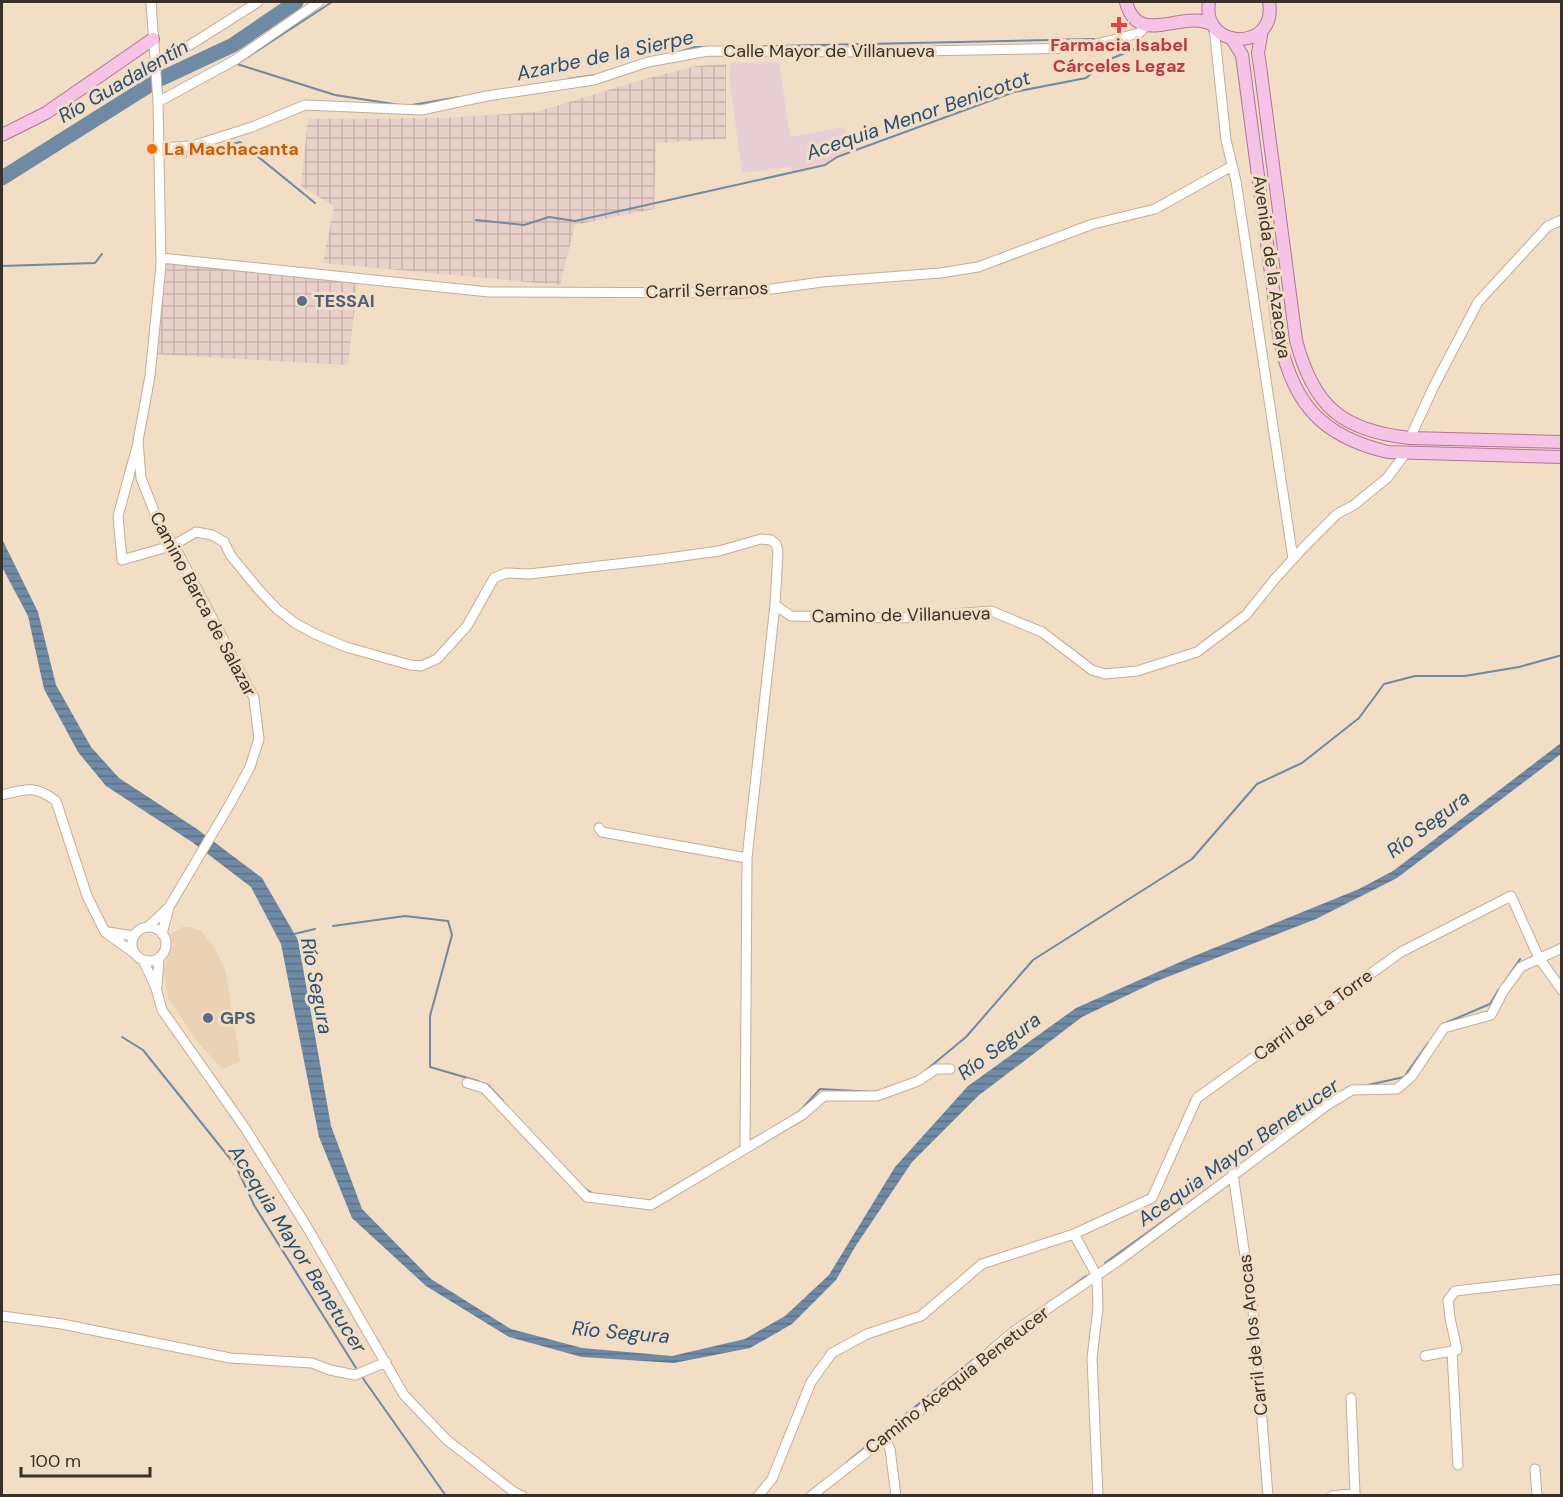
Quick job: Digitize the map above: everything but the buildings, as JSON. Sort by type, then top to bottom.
[{"type":"main road","points":[[1126,2],[1133,17],[1147,26],[1201,21],[1214,26],[1232,39],[1248,38],[1262,30],[1280,2]]},
{"type":"main road","points":[[1176,22],[1208,2]]},
{"type":"main road","points":[[1208,2],[1208,12],[1214,26]]},
{"type":"main road","points":[[1269,2],[1269,18]]},
{"type":"main road","name":"Avenida de la Azacaya","points":[[1262,30],[1258,52],[1296,340],[1301,360],[1316,391],[1340,417],[1371,432],[1410,438],[1562,442]]},
{"type":"main road","points":[[2,135],[46,113],[153,39]]},
{"type":"main road","name":"Avenida de la Azacaya","points":[[1232,39],[1242,55],[1280,341],[1291,380],[1315,416],[1331,429],[1366,446],[1406,453],[1562,457]]},
{"type":"street","name":"Camino Barca de Salazar","points":[[151,2],[158,102],[161,258],[150,376],[138,443],[141,478],[160,526],[174,545],[254,698],[259,739],[250,767],[169,907],[162,934]]},
{"type":"street","points":[[155,61],[179,52],[258,2]]},
{"type":"street","points":[[158,102],[235,60],[319,2]]},
{"type":"street","name":"Calle Mayor de Villanueva","points":[[159,148],[192,146],[305,105],[421,110],[487,96],[594,80],[648,62],[708,51],[861,52],[1081,48],[1139,33],[1147,26]]},
{"type":"street","points":[[1214,26],[1226,140],[1236,181],[1293,559]]},
{"type":"street","name":"Carril Serranos","points":[[161,258],[489,292],[743,293],[822,282],[940,273],[978,267],[1093,224],[1155,209],[1232,165]]},
{"type":"street","points":[[1410,438],[1478,302],[1548,226],[1562,220]]},
{"type":"street","points":[[138,443],[118,516],[122,560],[174,545],[196,532],[212,535],[224,542],[231,556],[259,590],[277,609],[295,623],[346,647],[410,665],[421,666],[437,659],[467,626],[494,578],[506,573],[529,574],[661,559],[719,551],[761,539],[771,540],[776,544],[778,551],[775,605],[747,858],[745,1149]]},
{"type":"street","name":"Camino de Villanueva","points":[[775,605],[791,616],[900,618],[991,611],[1042,632],[1092,670],[1106,674],[1137,672],[1197,652],[1246,615],[1293,559],[1337,514],[1354,505],[1387,478],[1406,453]]},
{"type":"street","points":[[2,795],[28,788],[43,791],[56,801],[87,896],[105,932],[143,960],[148,962],[159,958]]},
{"type":"street","points":[[599,828],[602,832],[747,858]]},
{"type":"street","name":"Carril de La Torre","points":[[1074,1234],[1152,1198],[1197,1098],[1401,952],[1511,896],[1539,958],[1562,990]]},
{"type":"street","name":"Camino Barca de Salazar","points":[[148,927],[169,907]]},
{"type":"street","points":[[134,953],[132,942],[138,932],[148,927],[162,934],[166,946],[159,958],[156,988]]},
{"type":"street","points":[[105,932],[134,936]]},
{"type":"street","name":"Camino Acequia Benetucer","points":[[812,1496],[929,1404],[1013,1332],[1097,1276],[1326,1106],[1352,1090],[1396,1089],[1412,1076],[1444,1028],[1491,1015],[1504,990],[1521,967],[1562,948]]},
{"type":"street","points":[[143,960],[156,988],[162,1010],[251,1138],[307,1227],[404,1395],[447,1440],[522,1496]]},
{"type":"street","points":[[467,1083],[484,1088],[587,1197],[651,1206],[802,1115],[824,1096],[877,1096],[918,1081],[936,1069],[950,1069]]},
{"type":"street","name":"Carril de los Arocas","points":[[1233,1174],[1254,1318],[1268,1496]]},
{"type":"street","points":[[758,1496],[772,1479],[811,1382],[832,1353],[867,1334],[921,1316],[982,1264],[1074,1234],[1097,1276],[1098,1308],[1092,1358],[1098,1496]]},
{"type":"street","points":[[1425,1356],[1457,1350],[1448,1300],[1455,1292],[1562,1279]]},
{"type":"street","points":[[2,1316],[62,1324],[230,1358],[312,1363],[330,1370],[355,1375],[386,1362]]},
{"type":"street","points":[[1452,1351],[1458,1464]]},
{"type":"street","points":[[1332,1496],[1355,1493],[1350,1398]]},
{"type":"street","points":[[885,1438],[890,1449],[896,1496]]},
{"type":"street","points":[[1535,1470],[1537,1496]]},
{"type":"shaded area","points":[[779,62],[790,137],[844,127],[849,150],[825,163],[792,171],[791,167],[742,173],[729,74],[731,63]]},
{"type":"shaded area","points":[[726,64],[726,139],[656,143],[654,209],[575,225],[560,285],[323,263],[334,206],[301,186],[308,119],[446,118],[536,112],[696,66]]},
{"type":"shaded area","points":[[161,258],[358,279],[348,365],[152,354]]},
{"type":"shaded area","name":"GPS","points":[[182,927],[201,931],[215,948],[226,973],[240,1062],[222,1069],[196,1040],[167,996],[164,970],[171,945],[171,934]]},
{"type":"water","points":[[2,539],[38,612],[56,685],[91,747],[119,778],[197,829],[262,878],[298,940],[331,1126],[362,1209],[431,1279],[511,1329],[582,1348],[672,1356],[745,1339],[785,1316],[829,1275],[895,1167],[968,1086],[1076,1008],[1187,959],[1359,889],[1393,871],[1561,743],[1561,754],[1397,878],[1316,919],[1157,981],[1082,1017],[978,1096],[912,1162],[855,1247],[836,1280],[792,1324],[750,1348],[674,1363],[582,1357],[509,1337],[426,1286],[352,1218],[319,1137],[281,944],[251,887],[192,842],[106,786],[78,752],[44,689],[28,616],[2,567]]},
{"type":"waterway","name":"Río Guadalentín","points":[[2,178],[156,81],[233,45],[296,2]]},
{"type":"waterway","points":[[237,64],[332,2]]},
{"type":"waterway","name":"Azarbe de la Sierpe","points":[[729,47],[1094,39]]},
{"type":"waterway","name":"Acequia Menor Benicotot","points":[[476,220],[524,225],[549,217],[575,221],[825,165],[837,157],[1014,92],[1086,78],[1108,60],[1149,43]]},
{"type":"waterway","name":"Azarbe de la Sierpe","points":[[679,52],[695,47],[706,47]]},
{"type":"waterway","name":"Azarbe de la Sierpe","points":[[237,64],[335,95],[400,105]]},
{"type":"waterway","name":"Azarbe de la Sierpe","points":[[568,79],[595,75]]},
{"type":"waterway","name":"Azarbe de la Sierpe","points":[[412,105],[459,97]]},
{"type":"waterway","name":"Acequia Menor Benicotot","points":[[175,157],[240,142],[315,203]]},
{"type":"waterway","name":"Acequia Menor Benicotot","points":[[2,266],[95,263],[102,254]]},
{"type":"waterway","points":[[925,1071],[966,1037],[1033,960],[1192,859],[1257,784],[1302,763],[1359,718],[1384,684],[1415,676],[1465,676],[1519,667],[1562,655]]},
{"type":"waterway","points":[[333,926],[405,916],[448,921],[452,935],[430,1016],[430,1067],[478,1081]]},
{"type":"waterway","name":"Río Segura","points":[[294,934],[315,929]]},
{"type":"waterway","name":"Acequia Mayor Benetucer","points":[[1503,984],[1520,959]]},
{"type":"waterway","name":"Acequia Mayor Benetucer","points":[[1443,1024],[1490,1004],[1499,989]]},
{"type":"waterway","name":"Acequia Mayor Benetucer","points":[[122,1037],[143,1050],[236,1166],[254,1205],[356,1368]]},
{"type":"waterway","name":"Acequia Mayor Benetucer","points":[[1368,1085],[1404,1077],[1428,1043]]},
{"type":"waterway","points":[[483,1083],[488,1085],[503,1101]]},
{"type":"waterway","points":[[799,1112],[820,1089],[874,1092],[882,1090]]},
{"type":"waterway","name":"Acequia Mayor Benetucer","points":[[1105,1263],[1223,1178]]},
{"type":"waterway","points":[[584,1188],[595,1195]]},
{"type":"waterway","name":"Acequia Mayor Benetucer","points":[[1055,1299],[1086,1276]]},
{"type":"waterway","name":"Acequia Mayor Benetucer","points":[[847,1462],[980,1354]]},
{"type":"waterway","name":"Acequia Mayor Benetucer","points":[[362,1377],[446,1496]]},
{"type":"place","name":"Farmacia Isabel Cárceles Legaz","points":[[1119,25]]},
{"type":"place","name":"La Machacanta","points":[[152,149]]},
{"type":"place","name":"TESSAI","points":[[302,301]]},
{"type":"place","name":"GPS","points":[[208,1018]]}]
